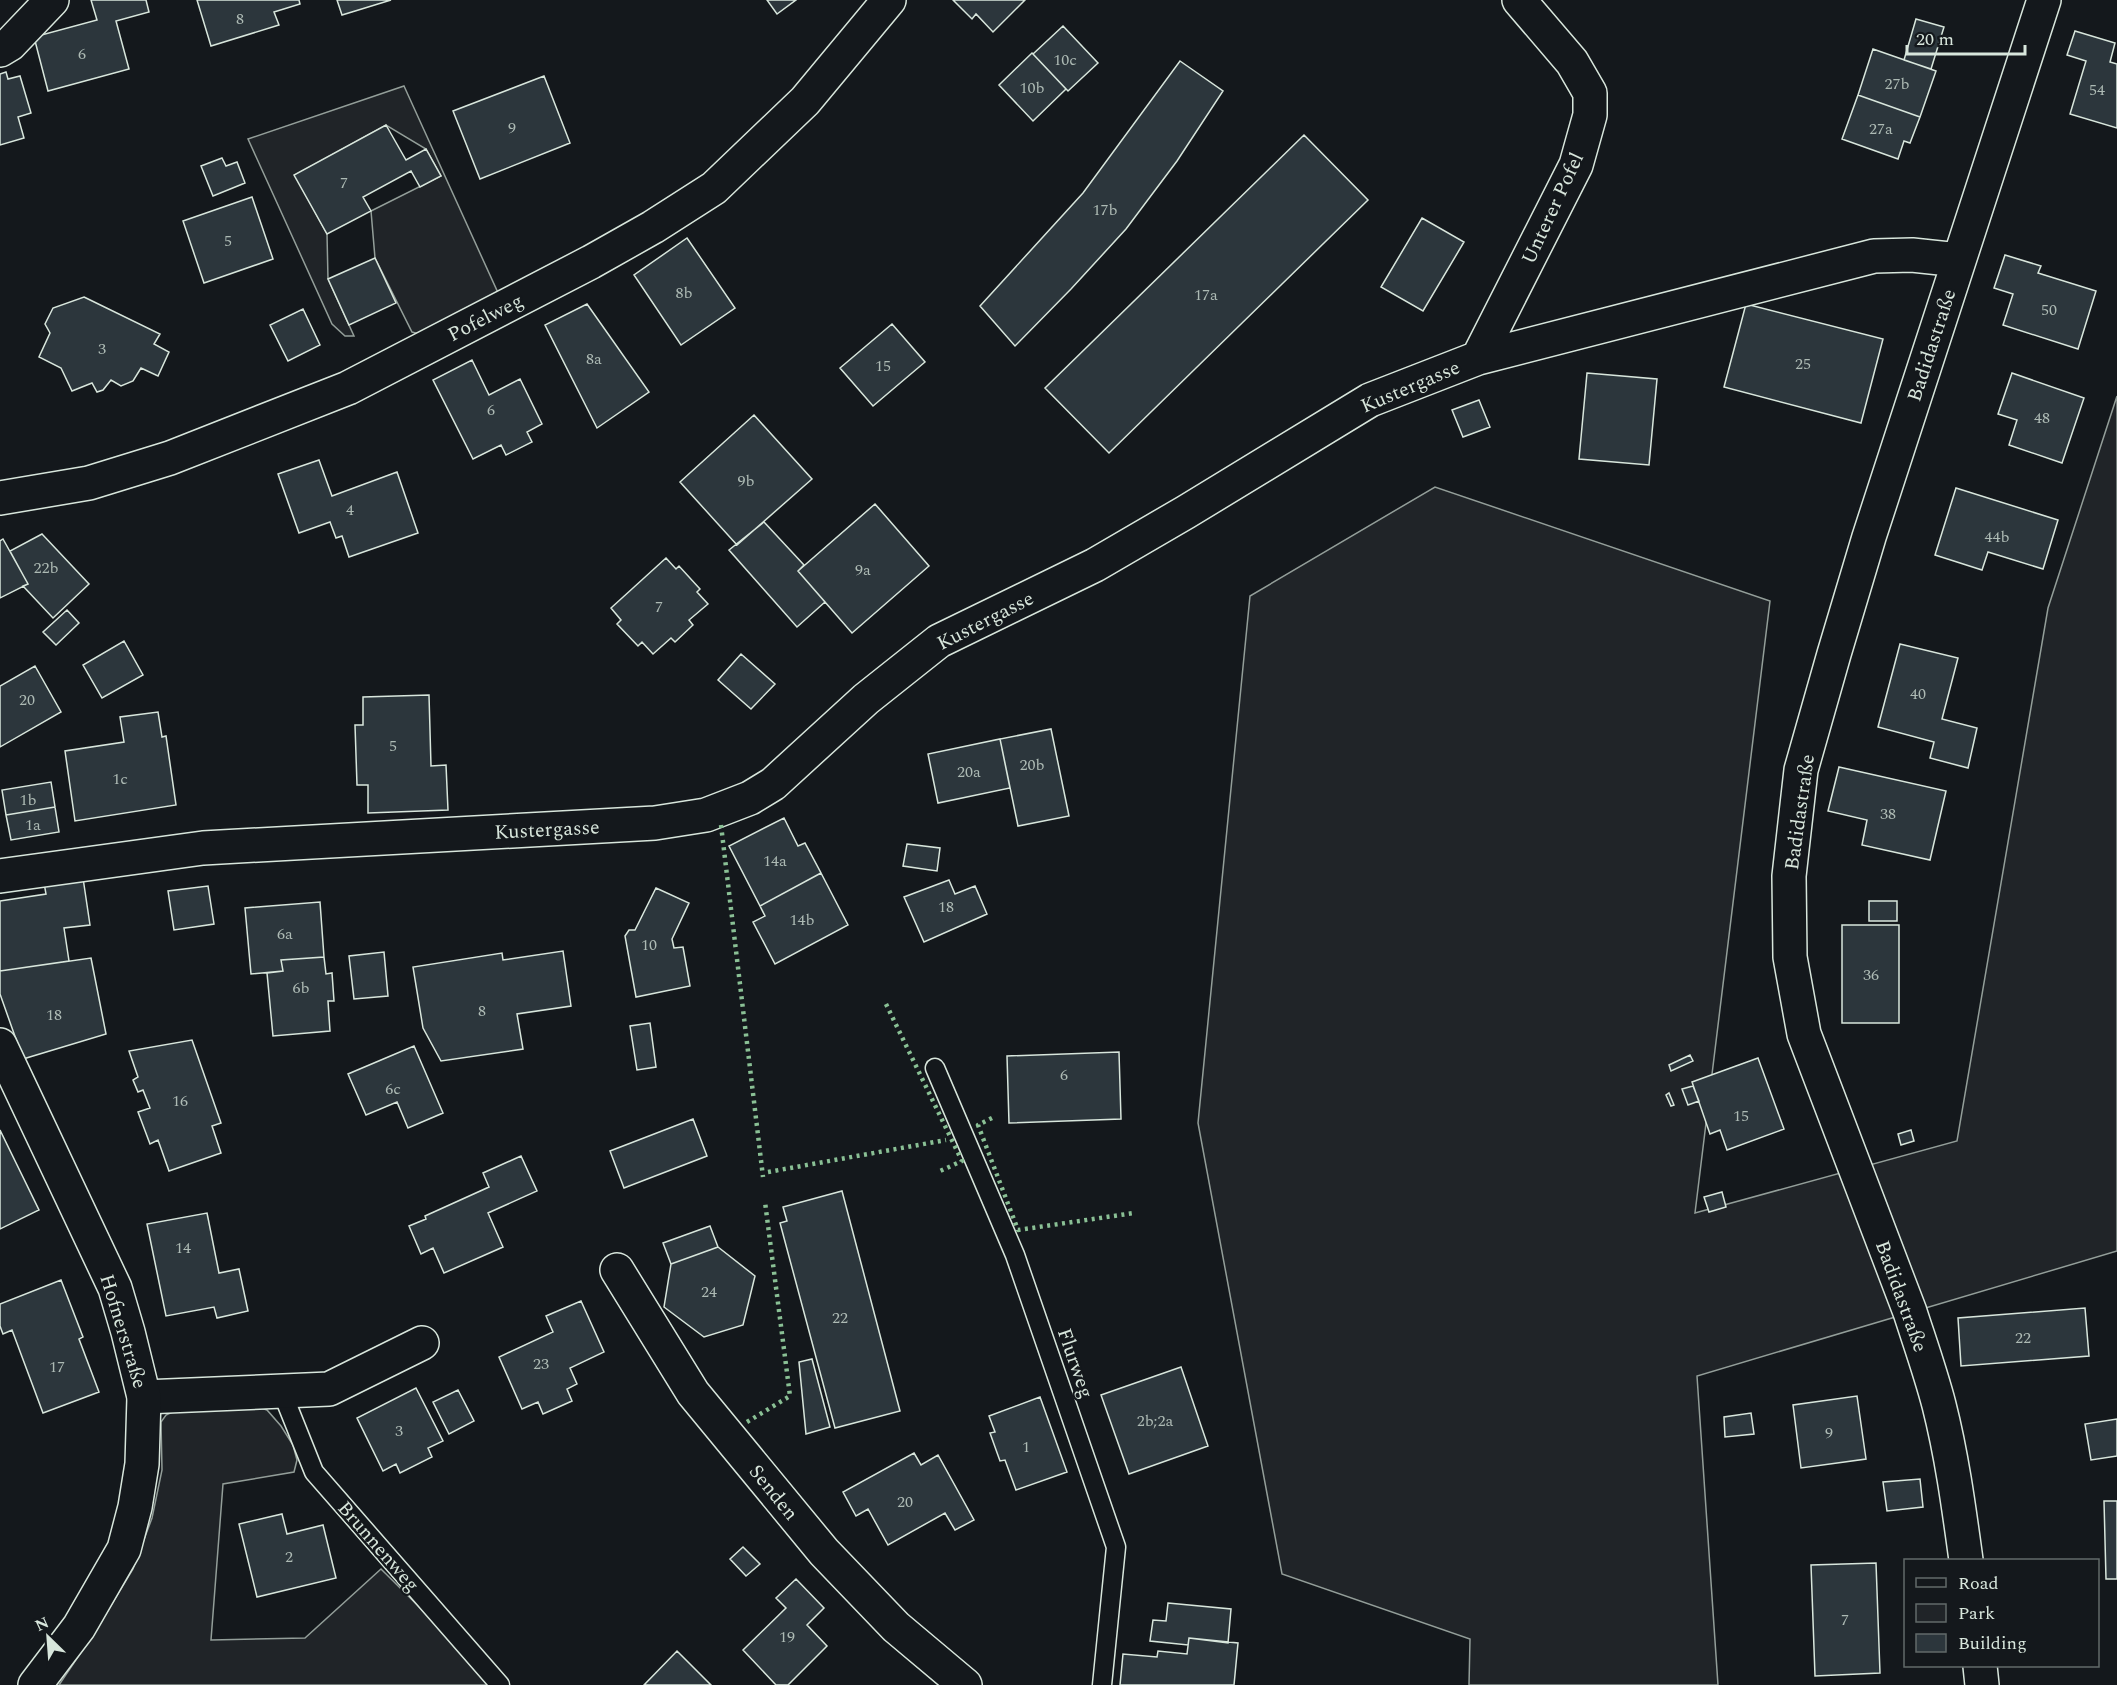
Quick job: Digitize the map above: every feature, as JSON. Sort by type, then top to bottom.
[{"type":"street","points":[[0,50],[10,44],[52,0]]},
{"type":"street","name":"Pofelweg","points":[[0,498],[89,483],[170,458],[348,388],[643,233],[714,188],[805,101],[889,0]]},
{"type":"street","name":"Unterer Pofel","points":[[1478,358],[1576,165],[1590,115],[1590,93],[1572,62],[1520,0]]},
{"type":"street","name":"Badidastraße","points":[[1966,1559],[1959,1508],[1939,1406],[1927,1366],[1910,1312],[1804,1034],[1790,957],[1789,876],[1801,770],[1869,537],[2044,0]]},
{"type":"street","name":"Kustergasse","points":[[0,876],[203,848],[635,824],[706,815],[750,798],[773,784],[866,699],[939,641],[1095,565],[1370,400],[1478,358],[1874,256],[1912,255],[1959,260]]},
{"type":"street","name":"Hofnerstraße","points":[[0,1044],[115,1288],[144,1397],[142,1464],[135,1507],[124,1549],[79,1627],[35,1685]]},
{"type":"street","name":"Senden","points":[[616,1270],[693,1393],[824,1552],[896,1627],[965,1685]]},
{"type":"street","points":[[144,1397],[329,1389],[422,1343]]},
{"type":"street","points":[[1980,1667],[1982,1685]]},
{"type":"lane","name":"Flurweg","points":[[935,1068],[1015,1255],[1116,1547],[1102,1685]]},
{"type":"lane","name":"Brunnenweg","points":[[282,1392],[314,1472],[500,1685]]},
{"type":"green space","points":[[404,86],[499,295],[419,334],[412,332],[375,258],[371,211],[441,176],[426,149],[386,125],[295,175],[327,234],[328,279],[354,336],[345,336],[332,324],[248,139]]},
{"type":"green space","points":[[2117,396],[2117,1251],[1697,1376],[1718,1685],[1469,1685],[1470,1639],[1282,1574],[1198,1123],[1250,596],[1435,487],[1770,601],[1695,1213],[1957,1141],[2048,608]]},
{"type":"green space","points":[[243,1402],[267,1410],[293,1445],[297,1460],[294,1472],[223,1484],[211,1640],[305,1638],[381,1569],[498,1685],[59,1685],[133,1569],[152,1518],[162,1470],[161,1422],[166,1415],[181,1408]]},
{"type":"building","points":[[91,0],[146,0],[149,12],[116,21],[129,69],[48,91],[34,37],[97,20]]},
{"type":"building","points":[[197,0],[299,0],[300,4],[274,12],[279,25],[211,46]]},
{"type":"building","points":[[337,0],[391,0],[342,15]]},
{"type":"building","points":[[767,0],[796,0],[777,14]]},
{"type":"building","points":[[953,0],[1025,0],[993,32],[976,14],[972,19]]},
{"type":"building","points":[[1916,19],[1944,27],[1931,69],[1904,60]]},
{"type":"building","points":[[1063,26],[1098,63],[1068,91],[1033,54]]},
{"type":"building","points":[[2075,31],[2115,43],[2110,62],[2117,64],[2117,128],[2070,114],[2086,61],[2067,55]]},
{"type":"building","points":[[1873,49],[1936,71],[1920,117],[1858,95]]},
{"type":"building","points":[[1032,53],[1066,89],[1033,121],[999,85]]},
{"type":"building","points":[[1180,61],[1223,91],[1177,161],[1126,229],[1015,346],[980,306],[1083,193]]},
{"type":"building","points":[[6,72],[8,79],[20,76],[31,113],[18,117],[24,138],[0,145],[0,74]]},
{"type":"building","points":[[544,76],[570,143],[480,179],[453,111]]},
{"type":"building","points":[[1858,95],[1920,117],[1910,143],[1904,141],[1898,159],[1842,139]]},
{"type":"building","points":[[386,125],[406,160],[426,149],[441,176],[420,187],[411,171],[363,197],[371,211],[327,234],[294,175]]},
{"type":"building","points":[[1304,135],[1368,200],[1109,453],[1045,388]]},
{"type":"building","points":[[222,158],[226,166],[237,162],[245,183],[213,196],[201,166]]},
{"type":"building","points":[[252,197],[273,259],[204,283],[183,221]]},
{"type":"building","points":[[1422,218],[1464,242],[1423,311],[1381,287]]},
{"type":"building","points":[[687,238],[735,308],[681,345],[634,275]]},
{"type":"building","points":[[2005,255],[2041,266],[2038,273],[2096,291],[2078,349],[2003,325],[2013,294],[1994,288]]},
{"type":"building","points":[[375,258],[396,303],[349,325],[328,279]]},
{"type":"building","points":[[84,297],[160,334],[154,344],[169,352],[158,376],[141,368],[133,381],[121,386],[111,380],[103,390],[97,392],[92,383],[72,391],[61,368],[39,357],[50,333],[45,324],[53,308]]},
{"type":"building","points":[[587,304],[649,392],[597,428],[545,325]]},
{"type":"building","points":[[1746,304],[1883,339],[1861,423],[1724,387]]},
{"type":"building","points":[[303,309],[320,345],[288,361],[270,325]]},
{"type":"building","points":[[892,324],[925,362],[873,406],[840,368]]},
{"type":"building","points":[[472,360],[489,395],[520,379],[542,424],[527,432],[532,442],[506,455],[501,445],[473,459],[433,380]]},
{"type":"building","points":[[1587,373],[1657,379],[1649,465],[1579,459]]},
{"type":"building","points":[[2012,373],[2084,398],[2062,463],[2009,445],[2017,420],[1998,414]]},
{"type":"building","points":[[1479,400],[1490,427],[1463,437],[1452,410]]},
{"type":"building","points":[[754,415],[812,479],[737,545],[680,482]]},
{"type":"building","points":[[319,460],[332,496],[397,472],[418,533],[349,557],[342,536],[336,538],[330,522],[299,533],[278,474]]},
{"type":"building","points":[[1956,488],[2058,520],[2043,569],[1988,552],[1982,570],[1935,555]]},
{"type":"building","points":[[875,504],[929,566],[852,633],[798,571]]},
{"type":"building","points":[[764,522],[804,565],[798,571],[825,602],[797,627],[729,550]]},
{"type":"building","points":[[42,534],[89,584],[53,618],[23,586],[28,584],[10,551]]},
{"type":"building","points":[[3,539],[28,584],[0,598],[0,541]]},
{"type":"building","points":[[666,558],[676,569],[679,566],[700,589],[697,592],[708,604],[689,620],[693,625],[675,642],[671,638],[653,654],[642,642],[638,646],[617,624],[621,620],[611,608]]},
{"type":"building","points":[[67,610],[79,623],[56,645],[43,632]]},
{"type":"building","points":[[124,641],[143,675],[102,698],[83,665]]},
{"type":"building","points":[[1900,644],[1958,658],[1942,719],[1977,728],[1968,768],[1930,758],[1934,742],[1878,727]]},
{"type":"building","points":[[741,654],[775,684],[751,709],[718,680]]},
{"type":"building","points":[[35,666],[61,712],[0,747],[0,686]]},
{"type":"building","points":[[429,695],[431,766],[446,765],[448,810],[368,813],[368,785],[357,785],[355,725],[363,725],[363,697]]},
{"type":"building","points":[[158,712],[162,737],[166,736],[176,805],[75,821],[65,751],[124,742],[120,717]]},
{"type":"building","points":[[1051,729],[1069,816],[1018,826],[1000,739]]},
{"type":"building","points":[[1000,739],[1010,788],[938,803],[928,754]]},
{"type":"building","points":[[1839,767],[1946,791],[1930,860],[1862,845],[1867,820],[1828,811]]},
{"type":"building","points":[[51,782],[55,807],[6,815],[2,790]]},
{"type":"building","points":[[55,807],[59,832],[11,840],[6,815]]},
{"type":"building","points":[[784,818],[798,846],[805,843],[821,873],[760,906],[729,846]]},
{"type":"building","points":[[907,844],[940,848],[937,871],[903,866]]},
{"type":"building","points":[[821,873],[848,925],[775,964],[753,922],[765,916],[760,906]]},
{"type":"building","points":[[83,878],[90,925],[64,928],[69,961],[0,971],[0,901],[46,894],[44,883]]},
{"type":"building","points":[[949,880],[955,894],[975,886],[987,914],[924,942],[904,897]]},
{"type":"building","points":[[208,886],[214,924],[174,930],[168,891]]},
{"type":"building","points":[[656,888],[689,903],[672,939],[674,948],[683,947],[690,986],[636,997],[625,936],[629,930],[635,930]]},
{"type":"building","points":[[1869,901],[1897,901],[1897,921],[1869,921]]},
{"type":"building","points":[[320,902],[324,957],[281,960],[283,971],[251,974],[245,908]]},
{"type":"building","points":[[1842,925],[1899,925],[1899,1023],[1842,1023]]},
{"type":"building","points":[[563,951],[571,1006],[517,1014],[523,1049],[441,1061],[423,1028],[413,967],[502,953],[503,960]]},
{"type":"building","points":[[384,952],[388,996],[354,999],[349,956]]},
{"type":"building","points":[[324,957],[326,974],[332,973],[334,1001],[328,1001],[330,1031],[273,1036],[267,973],[283,971],[281,960]]},
{"type":"building","points":[[91,958],[106,1034],[23,1059],[0,994],[0,971]]},
{"type":"building","points":[[650,1023],[656,1067],[637,1070],[630,1026]]},
{"type":"building","points":[[192,1040],[221,1123],[212,1126],[221,1153],[169,1171],[158,1140],[150,1144],[138,1112],[150,1108],[143,1090],[138,1092],[133,1080],[138,1077],[129,1051]]},
{"type":"building","points":[[414,1046],[443,1113],[408,1128],[397,1102],[366,1115],[348,1074]]},
{"type":"building","points":[[1119,1052],[1121,1119],[1009,1123],[1007,1056]]},
{"type":"building","points":[[1690,1055],[1693,1061],[1671,1071],[1669,1065]]},
{"type":"building","points":[[1758,1058],[1784,1129],[1727,1150],[1720,1130],[1710,1134],[1692,1082]]},
{"type":"building","points":[[1693,1086],[1699,1101],[1688,1105],[1682,1089]]},
{"type":"building","points":[[1669,1093],[1674,1105],[1671,1106],[1666,1095]]},
{"type":"building","points":[[693,1119],[707,1156],[624,1188],[610,1151]]},
{"type":"building","points":[[0,1130],[39,1210],[0,1229]]},
{"type":"building","points":[[1911,1130],[1914,1141],[1901,1145],[1898,1134]]},
{"type":"building","points":[[521,1156],[537,1191],[488,1213],[503,1247],[444,1273],[433,1248],[421,1254],[409,1226],[426,1219],[425,1216],[489,1187],[483,1173]]},
{"type":"building","points":[[842,1191],[900,1411],[835,1428],[780,1223],[787,1221],[783,1207]]},
{"type":"building","points":[[1722,1192],[1726,1207],[1709,1212],[1704,1197]]},
{"type":"building","points":[[207,1213],[219,1273],[239,1269],[248,1311],[217,1318],[214,1307],[166,1316],[147,1224]]},
{"type":"building","points":[[710,1226],[718,1247],[671,1264],[663,1243]]},
{"type":"building","points":[[718,1247],[755,1276],[743,1325],[704,1337],[664,1307],[671,1264]]},
{"type":"building","points":[[61,1280],[83,1337],[79,1339],[99,1392],[43,1413],[12,1330],[3,1334],[0,1326],[0,1304]]},
{"type":"building","points":[[581,1301],[604,1352],[570,1368],[577,1384],[567,1389],[572,1401],[543,1414],[538,1402],[522,1409],[499,1357],[553,1332],[546,1316]]},
{"type":"building","points":[[2085,1308],[2089,1356],[1961,1366],[1958,1318]]},
{"type":"building","points":[[812,1359],[830,1427],[806,1434],[799,1362]]},
{"type":"building","points":[[1181,1367],[1208,1446],[1129,1474],[1101,1395]]},
{"type":"building","points":[[416,1388],[443,1441],[428,1448],[432,1457],[400,1473],[396,1464],[383,1471],[357,1418]]},
{"type":"building","points":[[458,1390],[474,1421],[449,1434],[433,1402]]},
{"type":"building","points":[[1857,1396],[1866,1459],[1801,1468],[1793,1405]]},
{"type":"building","points":[[1040,1397],[1067,1472],[1016,1490],[1005,1460],[1000,1461],[990,1433],[995,1432],[989,1416]]},
{"type":"building","points":[[1751,1413],[1754,1434],[1725,1437],[1724,1417]]},
{"type":"building","points":[[2117,1419],[2117,1456],[2091,1460],[2085,1424]]},
{"type":"building","points":[[914,1453],[921,1465],[938,1455],[974,1520],[955,1530],[945,1513],[888,1545],[868,1509],[856,1516],[843,1492]]},
{"type":"building","points":[[1920,1479],[1923,1507],[1887,1511],[1883,1482]]},
{"type":"building","points":[[2104,1501],[2117,1501],[2117,1579],[2106,1579]]},
{"type":"building","points":[[282,1514],[287,1534],[323,1525],[336,1578],[257,1597],[239,1524]]},
{"type":"building","points":[[743,1547],[760,1564],[746,1576],[730,1559]]},
{"type":"building","points":[[1876,1563],[1880,1673],[1815,1676],[1811,1565]]},
{"type":"building","points":[[796,1579],[824,1608],[807,1625],[827,1646],[788,1685],[776,1685],[743,1650],[786,1608],[776,1598]]},
{"type":"building","points":[[1168,1603],[1231,1609],[1228,1643],[1189,1638],[1188,1645],[1150,1641],[1153,1620],[1166,1621]]},
{"type":"building","points":[[1189,1638],[1238,1643],[1234,1685],[1120,1685],[1123,1654],[1157,1657],[1158,1651],[1187,1654]]},
{"type":"building","points":[[677,1651],[711,1685],[644,1685]]},
{"type":"hedge","points":[[721,825],[763,1177]]},
{"type":"hedge","points":[[886,1004],[962,1161],[938,1172]]},
{"type":"hedge","points":[[992,1118],[978,1125],[1018,1230],[1134,1213]]},
{"type":"hedge","points":[[768,1172],[946,1140]]},
{"type":"hedge","points":[[747,1422],[790,1396],[765,1202]]}]
